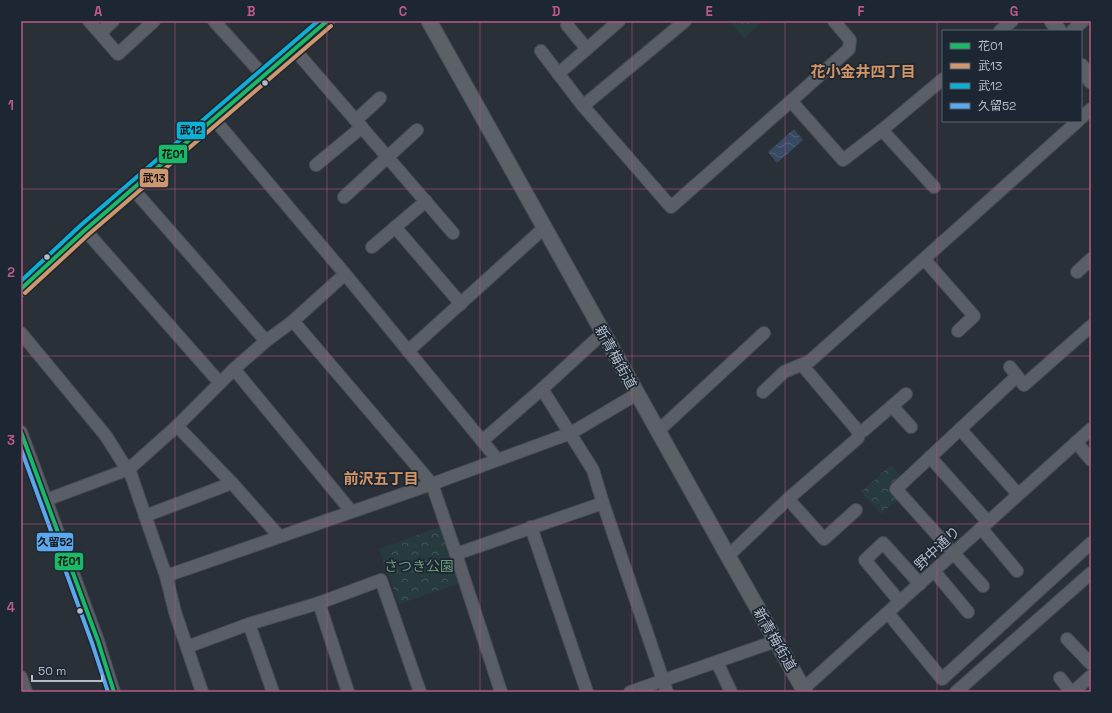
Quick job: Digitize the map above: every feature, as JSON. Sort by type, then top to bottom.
[{"type":"main road","points":[[21,289],[85,230],[327,21]]},
{"type":"main road","name":"新青梅街道","points":[[429,21],[804,690]]},
{"type":"main road","points":[[1052,21],[1058,30]]},
{"type":"main road","points":[[1082,68],[1091,81]]},
{"type":"street","points":[[89,21],[118,54],[154,21]]},
{"type":"street","points":[[100,33],[113,21]]},
{"type":"street","points":[[214,21],[263,75]]},
{"type":"street","points":[[583,106],[685,21]]},
{"type":"street","points":[[541,51],[583,106],[671,207],[849,49],[850,40],[834,21]]},
{"type":"street","points":[[1001,30],[1012,21]]},
{"type":"street","points":[[1073,30],[1083,21]]},
{"type":"street","points":[[558,74],[614,23]]},
{"type":"street","points":[[567,25],[587,49]]},
{"type":"street","points":[[294,49],[453,233]]},
{"type":"street","points":[[791,101],[843,160],[882,130],[942,80]]},
{"type":"street","points":[[316,165],[359,123],[380,98]]},
{"type":"street","points":[[1082,117],[1091,109]]},
{"type":"street","points":[[214,118],[497,459]]},
{"type":"street","points":[[762,392],[784,372],[810,361],[1077,122]]},
{"type":"street","points":[[344,197],[417,130]]},
{"type":"street","points":[[882,130],[934,187]]},
{"type":"street","points":[[133,189],[266,341]]},
{"type":"street","points":[[372,247],[426,201]]},
{"type":"street","points":[[396,227],[461,304]]},
{"type":"street","points":[[408,351],[544,228]]},
{"type":"street","points":[[85,230],[220,383]]},
{"type":"street","points":[[924,259],[974,316],[958,331]]},
{"type":"street","points":[[1077,272],[1091,259]]},
{"type":"street","points":[[46,500],[129,469],[177,426],[234,369],[266,341],[293,321],[345,274]]},
{"type":"street","points":[[293,321],[432,484],[501,692]]},
{"type":"street","points":[[983,586],[896,489],[960,429],[1013,371],[1024,385],[1091,326]]},
{"type":"street","points":[[21,333],[106,436],[129,469],[166,576],[175,612],[202,692]]},
{"type":"street","points":[[482,441],[603,333]]},
{"type":"street","points":[[658,431],[764,333]]},
{"type":"street","points":[[728,556],[788,499],[858,438],[858,431],[802,365]]},
{"type":"street","points":[[234,369],[351,511]]},
{"type":"street","points":[[542,389],[593,470],[665,686]]},
{"type":"street","points":[[166,576],[571,434],[637,394]]},
{"type":"street","points":[[858,431],[862,431],[906,394]]},
{"type":"street","points":[[892,406],[910,427]]},
{"type":"street","points":[[177,426],[279,536]]},
{"type":"street","points":[[960,429],[1018,494]]},
{"type":"street","name":"野中通り","points":[[804,690],[953,552],[1091,429]]},
{"type":"street","points":[[21,432],[98,641],[114,692]]},
{"type":"street","points":[[1076,442],[1091,460]]},
{"type":"street","points":[[930,457],[984,525],[1017,571]]},
{"type":"street","points":[[145,516],[232,484]]},
{"type":"street","points":[[788,499],[824,539],[856,510]]},
{"type":"street","points":[[456,554],[603,503]]},
{"type":"street","points":[[531,527],[587,692]]},
{"type":"street","points":[[900,602],[865,560],[883,543],[920,584]]},
{"type":"street","points":[[888,613],[942,679],[1091,543]]},
{"type":"street","points":[[934,571],[968,612]]},
{"type":"street","points":[[956,692],[1091,573]]},
{"type":"street","points":[[187,647],[249,624],[319,603],[381,580],[420,692]]},
{"type":"street","points":[[319,603],[348,692]]},
{"type":"street","points":[[249,624],[273,692]]},
{"type":"street","points":[[1067,639],[1091,664]]},
{"type":"street","points":[[630,692],[665,686],[717,662],[776,641]]},
{"type":"street","points":[[717,662],[731,692]]},
{"type":"street","points":[[1060,678],[1072,692],[1091,676]]},
{"type":"street","points":[[21,677],[26,692]]},
{"type":"green space","points":[[729,21],[759,21],[761,23],[744,38]]},
{"type":"green space","points":[[891,465],[902,477],[888,488],[898,499],[881,514],[861,492]]},
{"type":"green space","name":"さつき公園","points":[[442,526],[461,583],[399,604],[379,549]]},
{"type":"water","points":[[794,129],[803,140],[777,163],[768,152]]},
{"type":"transit line","name":"武12","points":[[21,281],[81,225],[318,21]]},
{"type":"transit line","name":"花01","points":[[21,289],[85,230],[327,21]]},
{"type":"transit line","name":"武13","points":[[25,293],[89,234],[331,26]]},
{"type":"transit line","name":"花01","points":[[21,432],[98,641],[114,692]]},
{"type":"transit line","name":"久留52","points":[[21,449],[92,643],[108,692]]},
{"type":"district","name":"花小金井四丁目","points":[[863,71]]},
{"type":"district","name":"前沢五丁目","points":[[381,478]]}]
